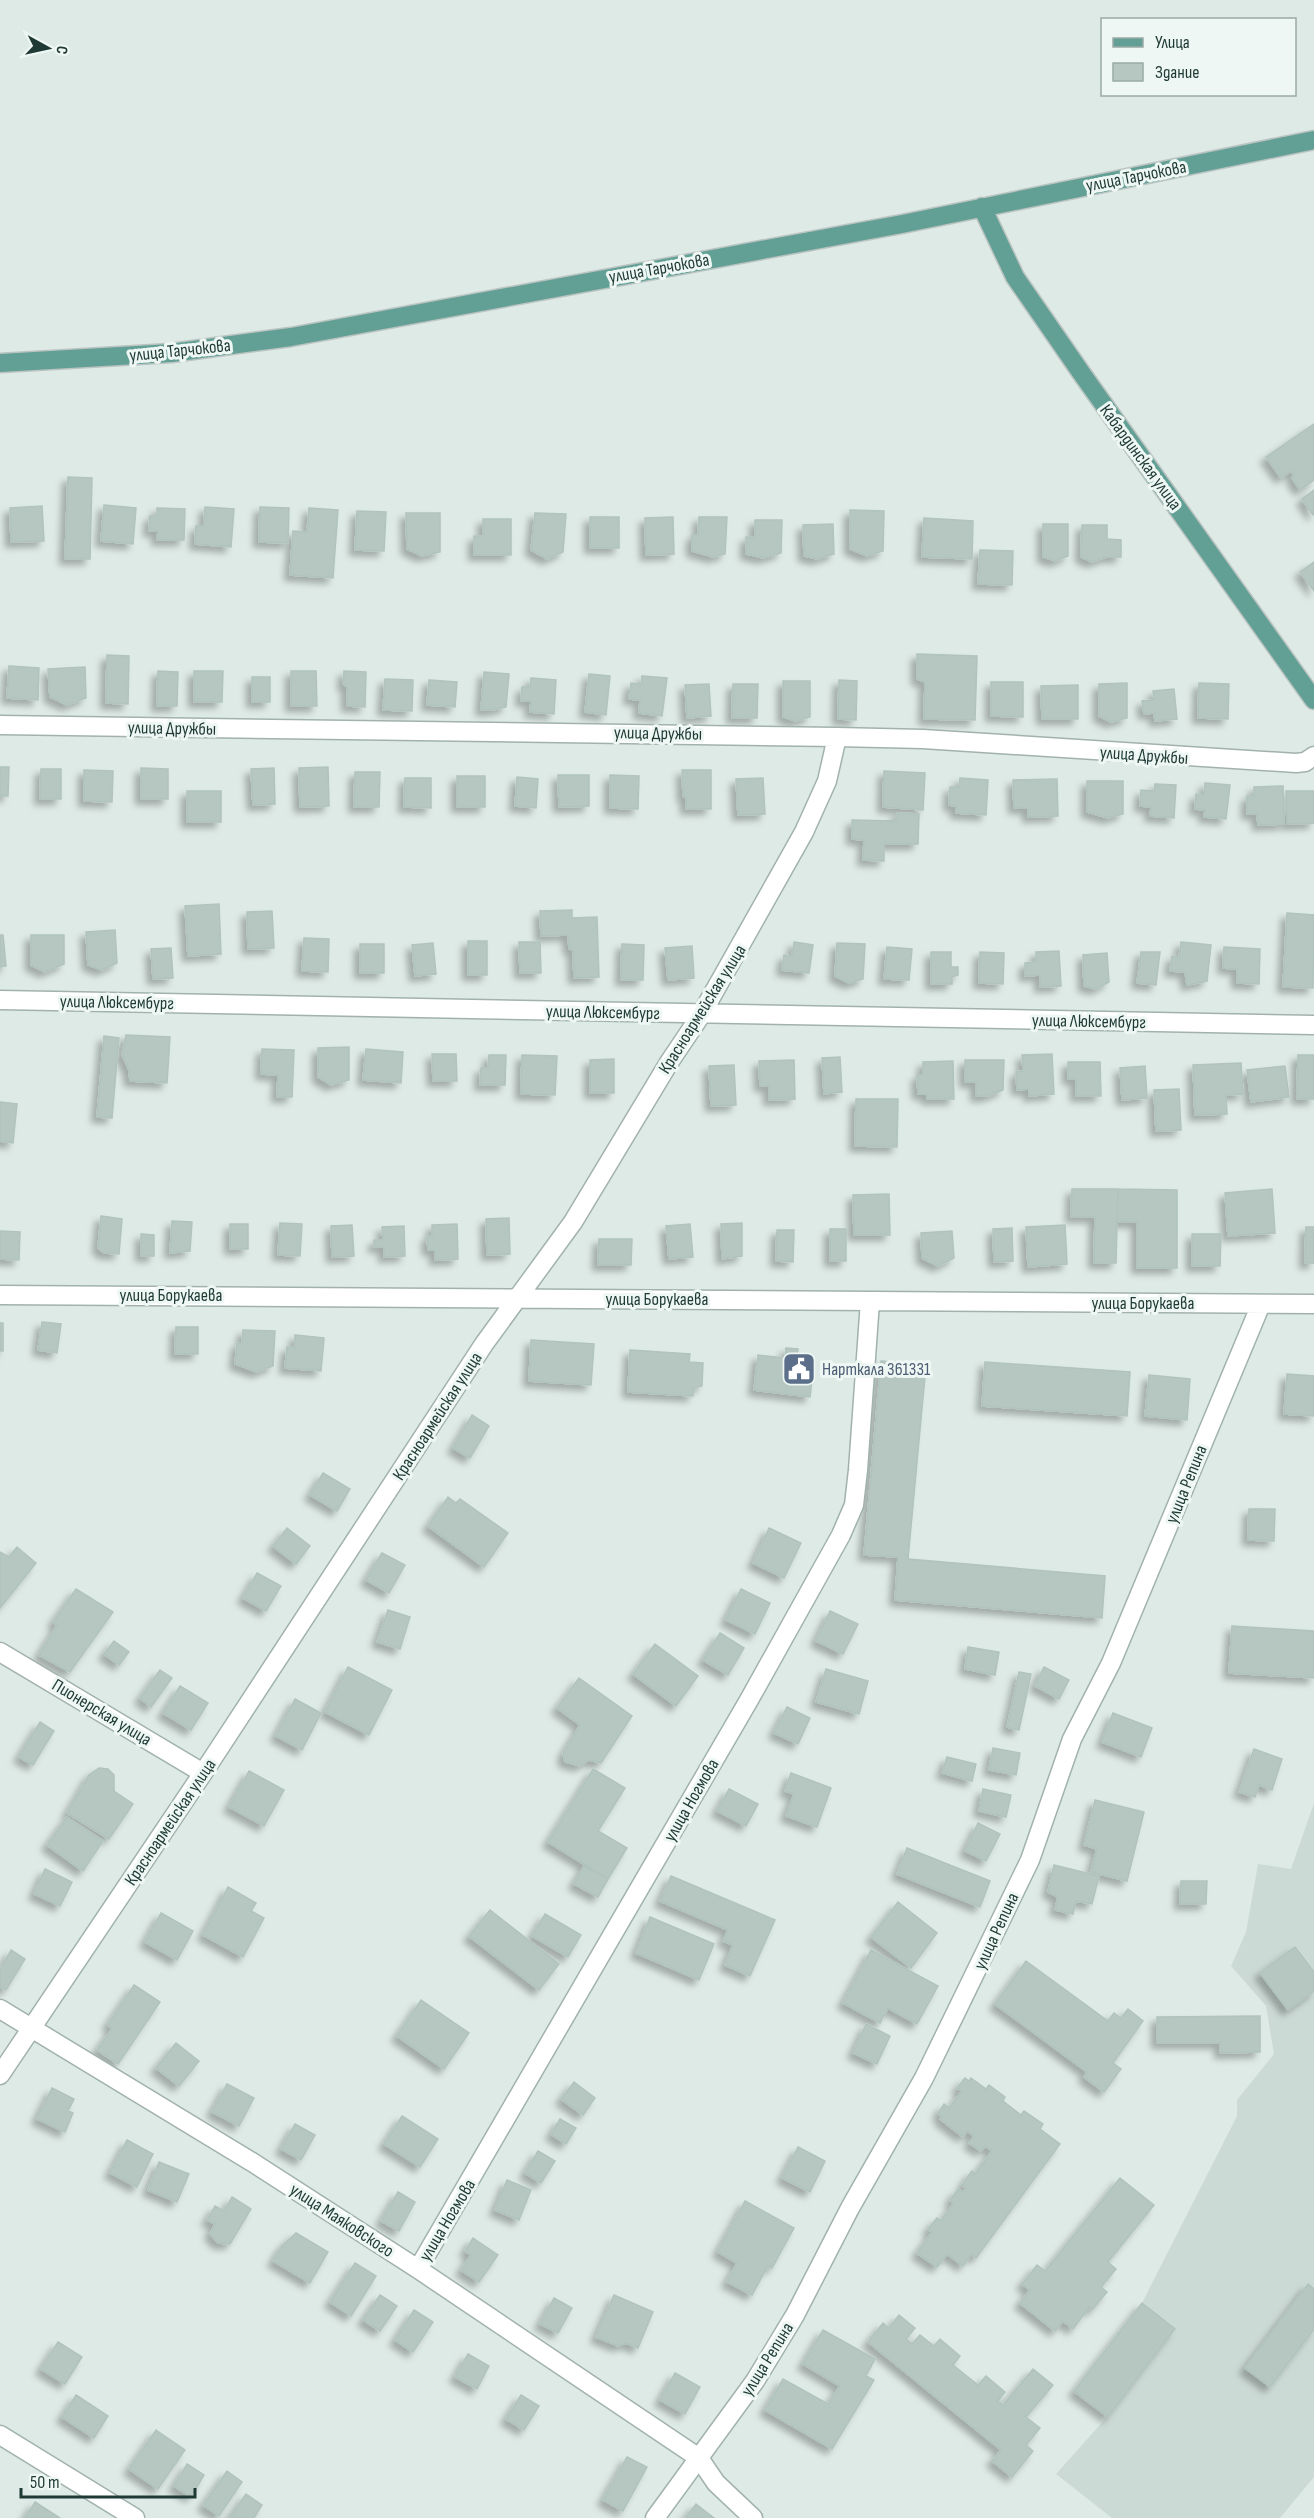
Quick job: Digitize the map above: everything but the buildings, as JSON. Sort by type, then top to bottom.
[{"type":"main road","name":"улица Тарчокова","points":[[0,363],[171,352],[291,337],[902,224],[1314,140]]},
{"type":"main road","name":"Кабардинская улица","points":[[982,207],[1015,277],[1082,375],[1314,700]]},
{"type":"street","name":"улица Дружбы","points":[[0,724],[837,737],[923,740],[1296,763],[1305,762],[1314,756]]},
{"type":"street","name":"Красноармейская улица","points":[[0,2075],[203,1773],[484,1344],[573,1222],[670,1060],[701,1015],[804,832],[827,781],[837,737]]},
{"type":"street","name":"улица Люксембург","points":[[0,1000],[701,1015],[1314,1024]]},
{"type":"street","name":"улица Борукаева","points":[[0,1294],[1314,1304]]},
{"type":"street","name":"улица Ногмова","points":[[418,2269],[749,1700],[841,1535],[854,1505],[870,1301]]},
{"type":"street","name":"улица Репина","points":[[655,2518],[755,2381],[795,2315],[850,2208],[924,2078],[1030,1860],[1072,1739],[1111,1663],[1261,1304]]},
{"type":"street","name":"Пионерская улица","points":[[0,1652],[203,1773]]},
{"type":"street","name":"улица Маяковского","points":[[0,2009],[252,2162],[418,2269],[699,2458],[716,2483],[753,2518]]},
{"type":"street","points":[[0,2435],[135,2518]]},
{"type":"shaded area","points":[[1314,1803],[1314,2477],[1280,2518],[1112,2518],[1056,2474],[1107,2417],[1074,2391],[1142,2303],[1237,2116],[1237,2100],[1274,2054],[1266,2006],[1231,1966],[1246,1932],[1258,1864],[1291,1869]]},
{"type":"place","name":"Нарткала 361331","points":[[799,1369]]}]
